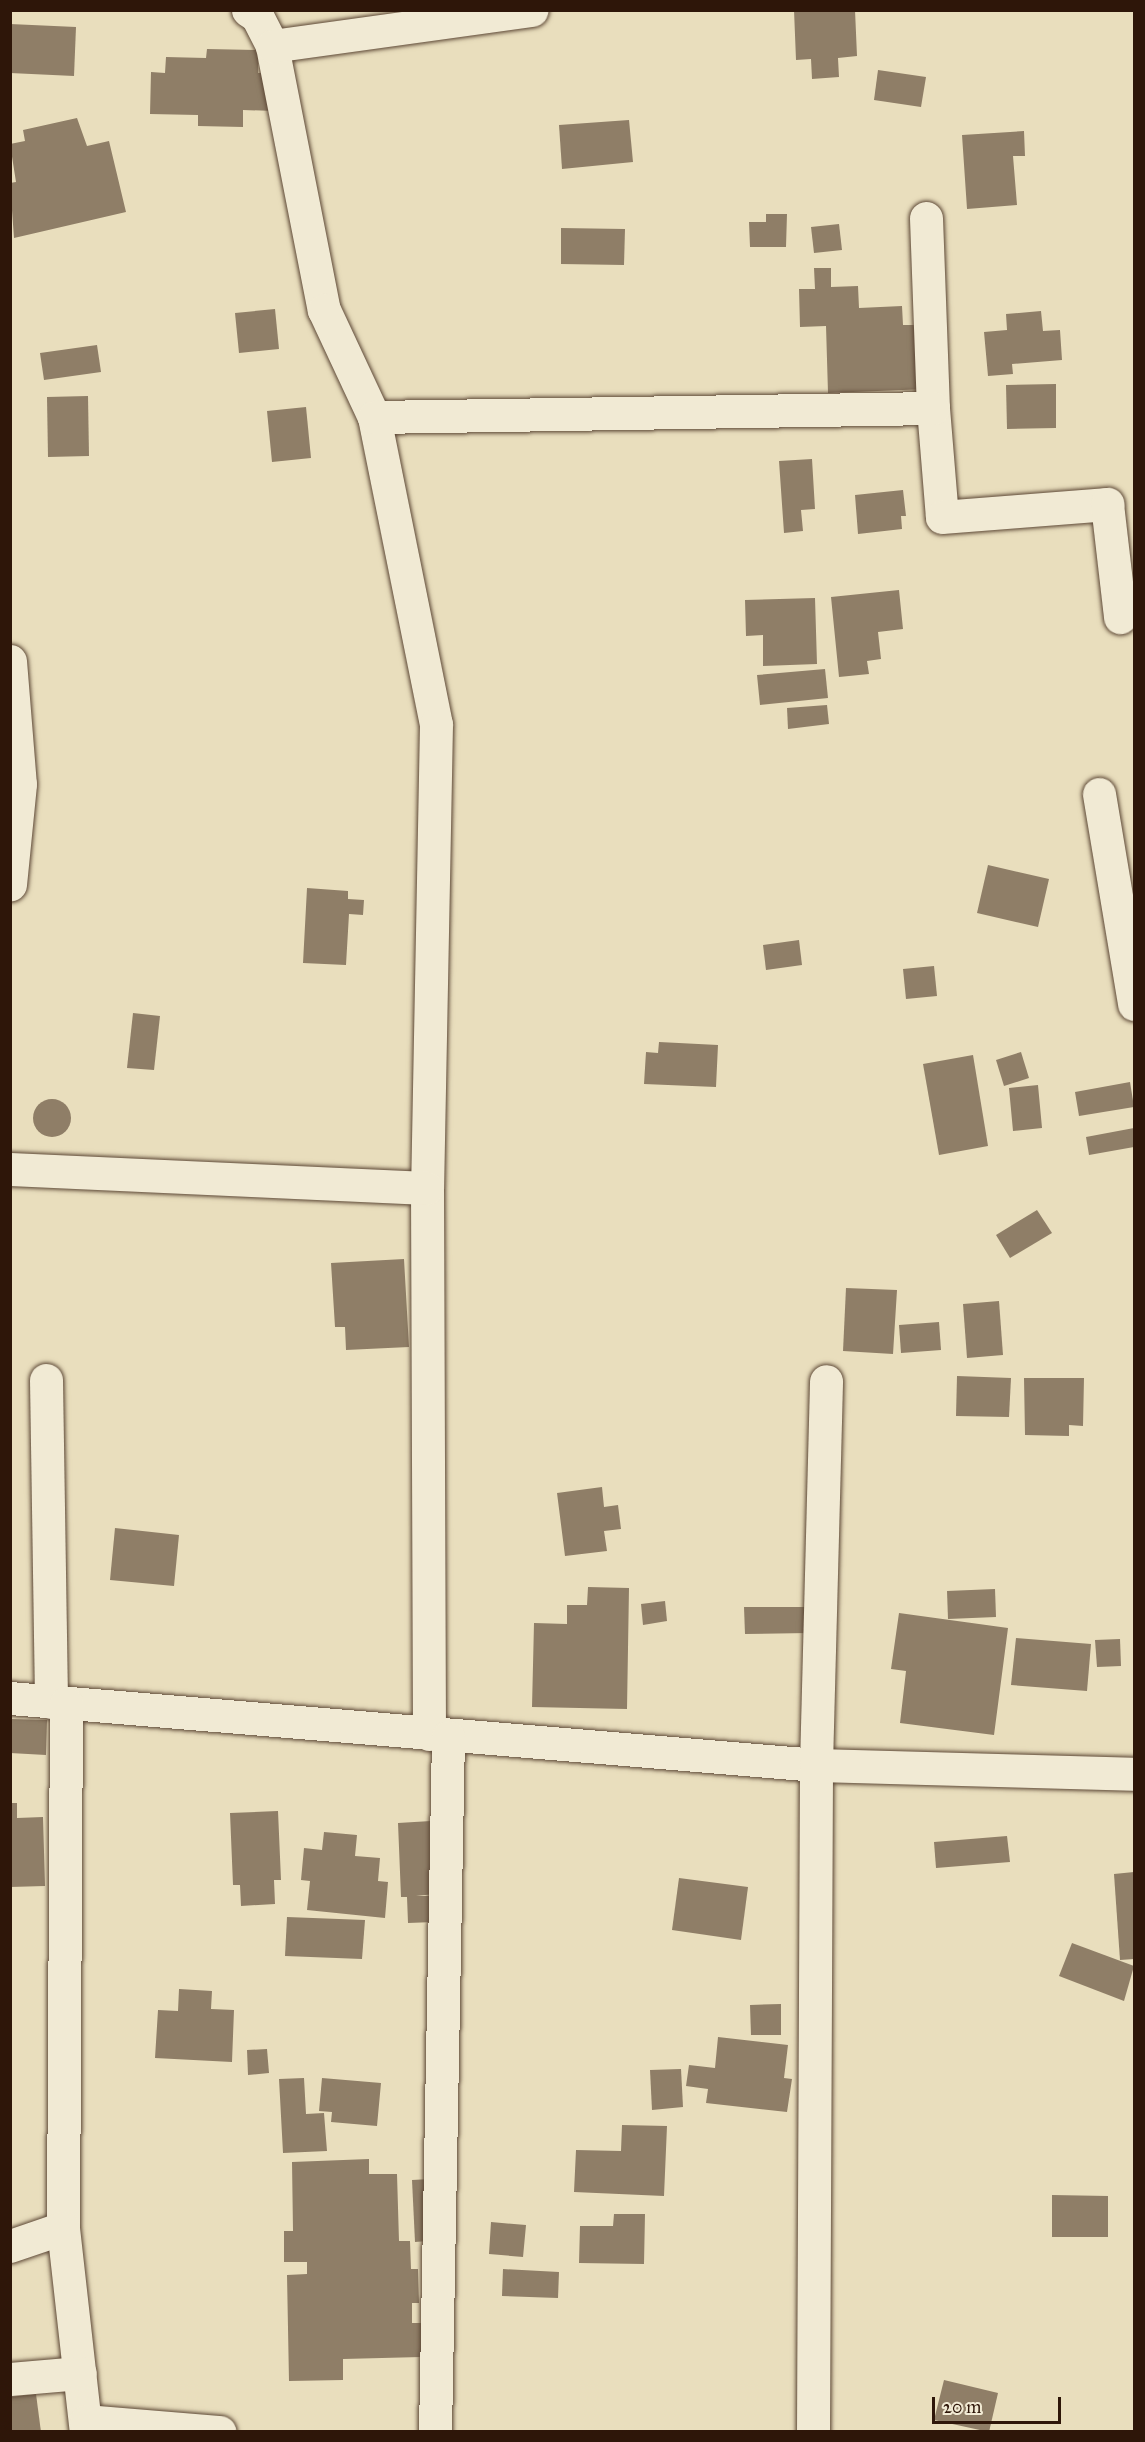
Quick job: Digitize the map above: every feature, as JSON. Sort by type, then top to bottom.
[{"type":"street","points":[[248,10],[256,16],[272,46],[324,310],[374,417],[436,724],[427,1188],[438,1736],[435,2432]]},
{"type":"street","points":[[272,46],[532,10]]},
{"type":"street","points":[[926,218],[933,408],[942,517],[1107,504],[1120,617]]},
{"type":"street","points":[[374,417],[933,408]]},
{"type":"street","points":[[10,661],[20,784],[10,885]]},
{"type":"street","points":[[1100,794],[1134,1004]]},
{"type":"street","points":[[10,1169],[427,1188]]},
{"type":"street","points":[[46,1380],[59,1703],[63,2228],[86,2426],[220,2432]]},
{"type":"street","points":[[813,2432],[816,1765],[826,1381]]},
{"type":"street","points":[[10,1698],[438,1736],[816,1765],[1134,1774]]},
{"type":"street","points":[[10,2246],[63,2228]]},
{"type":"street","points":[[10,2379],[80,2373]]},
{"type":"building","points":[[794,10],[855,10],[857,56],[838,58],[839,77],[812,79],[811,59],[796,60]]},
{"type":"building","points":[[10,24],[76,27],[74,76],[10,73]]},
{"type":"building","points":[[207,49],[258,50],[258,73],[276,73],[275,111],[243,110],[243,127],[198,126],[198,115],[150,114],[151,72],[165,73],[166,57],[206,58]]},
{"type":"building","points":[[878,70],[926,77],[921,107],[874,100]]},
{"type":"building","points":[[77,118],[87,146],[109,141],[126,212],[14,238],[10,183],[16,182],[10,144],[25,141],[23,130]]},
{"type":"building","points":[[629,120],[633,162],[562,169],[559,125]]},
{"type":"building","points":[[1024,131],[1025,156],[1013,156],[1017,205],[967,209],[962,135]]},
{"type":"building","points":[[766,214],[787,214],[786,247],[750,247],[749,222],[766,222]]},
{"type":"building","points":[[839,224],[842,250],[814,253],[811,227]]},
{"type":"building","points":[[561,228],[625,229],[624,265],[561,264]]},
{"type":"building","points":[[814,268],[831,268],[831,287],[858,286],[859,308],[902,306],[903,325],[925,325],[927,389],[828,393],[826,326],[800,327],[799,289],[815,289]]},
{"type":"building","points":[[275,309],[279,349],[239,353],[235,313]]},
{"type":"building","points":[[1041,311],[1043,331],[1060,330],[1062,360],[1012,364],[1013,374],[988,376],[984,332],[1007,330],[1006,314]]},
{"type":"building","points":[[97,345],[101,372],[44,380],[40,353]]},
{"type":"building","points":[[1056,384],[1056,428],[1007,429],[1006,385]]},
{"type":"building","points":[[88,396],[89,456],[48,457],[47,397]]},
{"type":"building","points":[[306,407],[311,458],[272,462],[267,411]]},
{"type":"building","points":[[812,459],[815,509],[801,510],[803,531],[784,533],[779,461]]},
{"type":"building","points":[[903,490],[906,516],[901,516],[902,529],[858,534],[855,495]]},
{"type":"building","points":[[899,590],[903,629],[878,632],[881,659],[867,661],[869,674],[839,677],[831,597]]},
{"type":"building","points":[[815,598],[817,664],[763,666],[763,635],[746,636],[745,600]]},
{"type":"building","points":[[825,669],[828,698],[760,705],[757,675]]},
{"type":"building","points":[[827,705],[829,724],[788,729],[787,708]]},
{"type":"building","points":[[988,865],[1049,879],[1038,927],[977,913]]},
{"type":"building","points":[[307,888],[348,891],[348,899],[364,900],[363,915],[349,914],[346,965],[303,963]]},
{"type":"building","points":[[799,940],[802,965],[766,970],[763,945]]},
{"type":"building","points":[[934,966],[937,996],[906,999],[903,969]]},
{"type":"building","points":[[133,1013],[160,1016],[154,1070],[127,1068]]},
{"type":"building","points":[[659,1042],[718,1045],[716,1087],[644,1084],[646,1052],[658,1053]]},
{"type":"building","points":[[1021,1052],[1029,1078],[1004,1086],[996,1060]]},
{"type":"building","points":[[973,1055],[988,1146],[939,1155],[923,1064]]},
{"type":"building","points":[[1130,1082],[1134,1107],[1079,1116],[1075,1092]]},
{"type":"building","points":[[1038,1085],[1042,1128],[1013,1131],[1009,1088]]},
{"type":"building","points":[[52,1099],[66,1104],[71,1118],[66,1132],[52,1137],[38,1132],[33,1118],[38,1104]]},
{"type":"building","points":[[1134,1128],[1134,1147],[1089,1155],[1086,1137]]},
{"type":"building","points":[[1037,1210],[1052,1233],[1010,1258],[996,1235]]},
{"type":"building","points":[[404,1259],[409,1347],[346,1350],[345,1327],[335,1327],[331,1263]]},
{"type":"building","points":[[846,1288],[897,1290],[893,1354],[843,1351]]},
{"type":"building","points":[[999,1301],[1003,1355],[967,1358],[963,1304]]},
{"type":"building","points":[[939,1322],[941,1350],[901,1353],[899,1325]]},
{"type":"building","points":[[957,1376],[1011,1378],[1009,1417],[956,1416]]},
{"type":"building","points":[[1024,1378],[1084,1378],[1083,1426],[1069,1425],[1069,1436],[1025,1435]]},
{"type":"building","points":[[602,1487],[604,1507],[618,1505],[621,1529],[604,1531],[607,1551],[565,1556],[557,1493]]},
{"type":"building","points":[[115,1528],[179,1535],[174,1586],[110,1580]]},
{"type":"building","points":[[588,1587],[629,1588],[627,1709],[532,1707],[534,1623],[567,1624],[567,1605],[587,1605]]},
{"type":"building","points":[[995,1589],[996,1617],[948,1619],[947,1591]]},
{"type":"building","points":[[665,1601],[667,1621],[643,1625],[641,1604]]},
{"type":"building","points":[[744,1607],[808,1607],[809,1633],[745,1634]]},
{"type":"building","points":[[899,1613],[1008,1628],[994,1735],[900,1723],[906,1671],[891,1669]]},
{"type":"building","points":[[1016,1638],[1091,1644],[1087,1691],[1011,1685]]},
{"type":"building","points":[[1120,1639],[1121,1666],[1097,1667],[1095,1640]]},
{"type":"building","points":[[10,1719],[47,1720],[46,1755],[10,1753]]},
{"type":"building","points":[[10,1803],[17,1803],[17,1818],[43,1817],[45,1886],[10,1887]]},
{"type":"building","points":[[278,1811],[281,1880],[274,1880],[275,1904],[241,1906],[240,1885],[233,1885],[230,1813]]},
{"type":"building","points":[[431,1821],[435,1894],[416,1896],[432,1896],[434,1922],[408,1923],[407,1897],[401,1897],[398,1823]]},
{"type":"building","points":[[324,1832],[357,1835],[355,1856],[380,1858],[378,1881],[388,1882],[385,1918],[307,1910],[310,1881],[301,1880],[304,1848],[322,1850]]},
{"type":"building","points":[[1007,1836],[1010,1862],[936,1868],[934,1842]]},
{"type":"building","points":[[1134,1872],[1134,1959],[1120,1960],[1114,1874]]},
{"type":"building","points":[[679,1878],[748,1887],[741,1940],[672,1930]]},
{"type":"building","points":[[287,1917],[365,1920],[362,1959],[285,1956]]},
{"type":"building","points":[[1072,1943],[1134,1966],[1124,2001],[1059,1976]]},
{"type":"building","points":[[179,1989],[212,1991],[211,2009],[234,2010],[232,2062],[155,2058],[158,2010],[178,2011]]},
{"type":"building","points":[[781,2004],[781,2035],[751,2035],[750,2005]]},
{"type":"building","points":[[718,2037],[788,2045],[784,2078],[792,2079],[787,2112],[706,2103],[708,2089],[686,2086],[689,2065],[715,2068]]},
{"type":"building","points":[[267,2049],[269,2073],[248,2075],[247,2050]]},
{"type":"building","points":[[681,2069],[683,2107],[652,2110],[650,2070]]},
{"type":"building","points":[[304,2078],[306,2114],[324,2113],[327,2151],[283,2153],[279,2079]]},
{"type":"building","points":[[322,2078],[381,2083],[377,2126],[331,2122],[332,2112],[319,2111]]},
{"type":"building","points":[[622,2125],[667,2126],[664,2196],[574,2192],[576,2150],[621,2151]]},
{"type":"building","points":[[369,2159],[369,2174],[397,2174],[399,2241],[410,2241],[411,2269],[418,2269],[419,2303],[412,2303],[412,2323],[421,2323],[421,2357],[343,2359],[343,2380],[289,2381],[287,2275],[307,2274],[307,2262],[284,2262],[284,2231],[293,2231],[292,2162]]},
{"type":"building","points":[[449,2178],[453,2239],[415,2242],[412,2180]]},
{"type":"building","points":[[1052,2195],[1108,2196],[1108,2237],[1052,2237]]},
{"type":"building","points":[[614,2214],[645,2214],[644,2264],[579,2263],[580,2226],[613,2226]]},
{"type":"building","points":[[491,2222],[526,2225],[523,2257],[489,2254]]},
{"type":"building","points":[[503,2269],[559,2272],[558,2298],[502,2296]]},
{"type":"building","points":[[944,2380],[998,2393],[989,2432],[934,2420]]},
{"type":"building","points":[[36,2394],[41,2432],[10,2432],[10,2397]]}]
